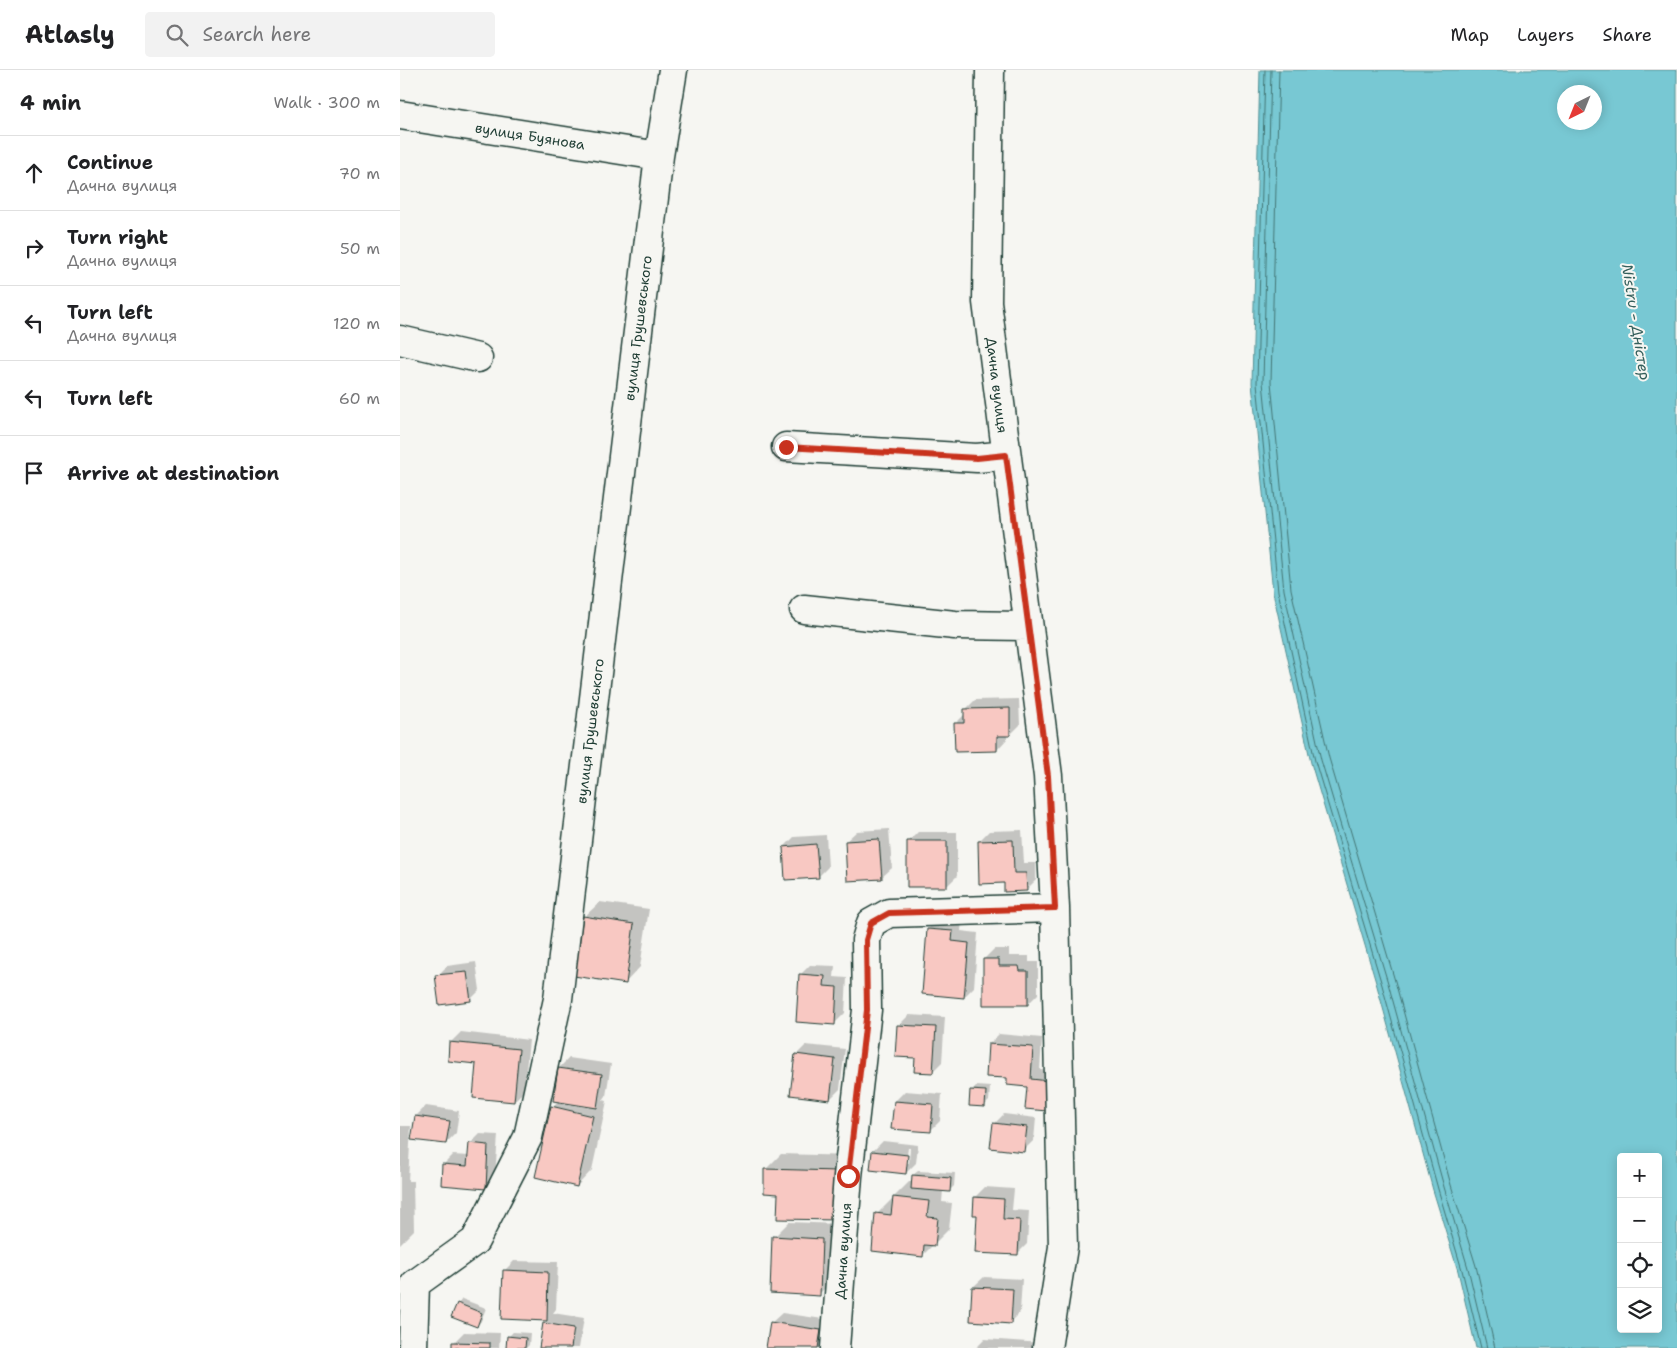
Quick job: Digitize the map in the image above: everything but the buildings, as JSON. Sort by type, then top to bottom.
[{"type":"street","name":"вулиця Грушевського","points":[[413,1348],[408,1283],[475,1241],[528,1137],[558,999],[659,156],[673,70]]},
{"type":"street","name":"Дачна вулиця","points":[[990,70],[987,302],[1048,776],[1055,908],[1063,1246],[1047,1348]]},
{"type":"street","name":"вулиця Буянова","points":[[400,115],[659,156]]},
{"type":"street","points":[[400,340],[478,358]]},
{"type":"street","points":[[786,447],[977,458],[1006,455]]},
{"type":"street","points":[[804,609],[955,625],[1028,626]]},
{"type":"street","name":"Дачна вулиця","points":[[836,1348],[848,1176],[867,1010],[866,940],[871,923],[889,913],[1055,908]]},
{"type":"water","name":"Nistru - Дністер","points":[[1260,70],[1677,70],[1677,1348],[1476,1348],[1458,1271],[1311,763],[1273,592],[1252,383]]},
{"type":"route","points":[[786,447],[977,458],[1006,455],[1048,776],[1055,908],[889,913],[871,923],[866,940],[867,1010],[848,1176]]}]
